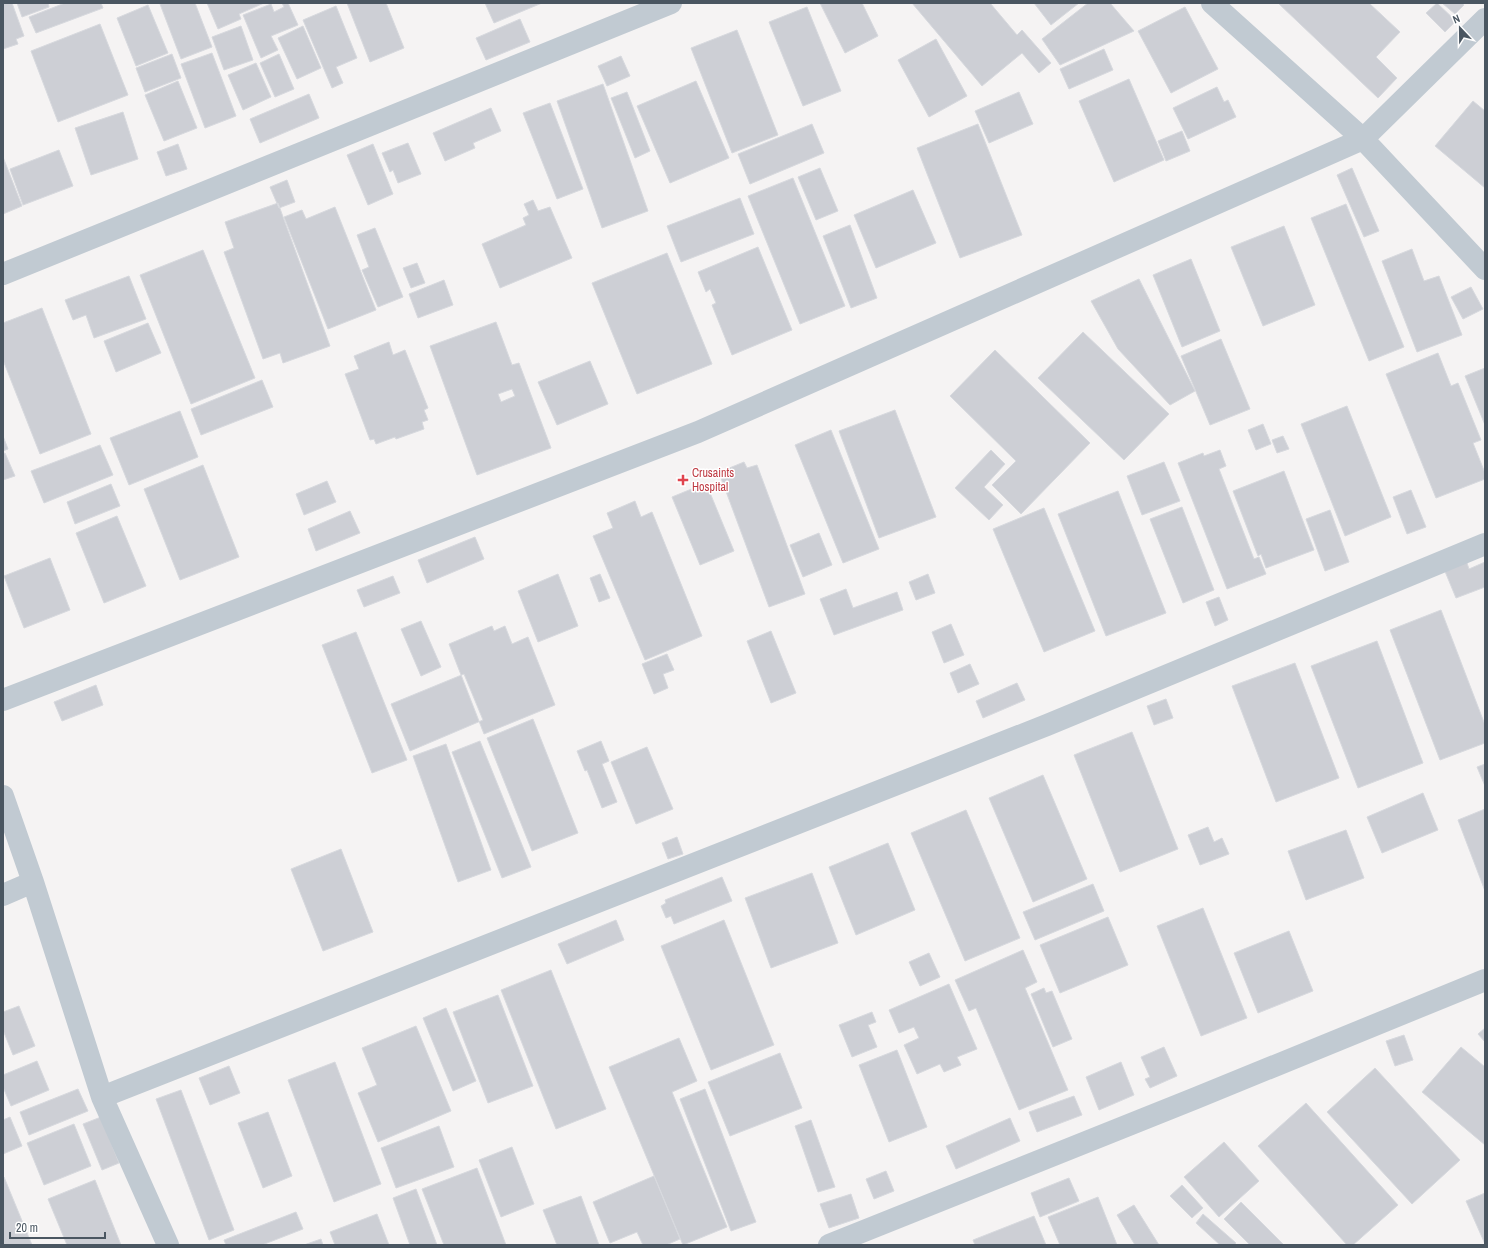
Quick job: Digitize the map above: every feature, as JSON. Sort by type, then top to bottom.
[{"type":"street","points":[[3,274],[671,3]]},
{"type":"street","points":[[1212,3],[1363,139],[1485,269]]},
{"type":"street","points":[[3,700],[698,432],[1363,139],[1485,19]]},
{"type":"street","points":[[102,1097],[1047,725],[1485,544]]},
{"type":"street","points":[[3,796],[34,882],[102,1097],[168,1245]]},
{"type":"street","points":[[3,896],[34,882]]},
{"type":"street","points":[[829,1245],[1189,1101],[1485,980]]},
{"type":"building","points":[[3,3],[12,3],[24,36],[16,39],[18,44],[3,49]]},
{"type":"building","points":[[17,3],[48,3],[49,7],[22,17]]},
{"type":"building","points":[[65,3],[101,3],[103,8],[36,33],[29,17]]},
{"type":"building","points":[[195,3],[212,47],[181,59],[160,4]]},
{"type":"building","points":[[207,3],[264,3],[239,14],[241,19],[218,29]]},
{"type":"building","points":[[282,3],[288,3],[298,25],[271,36],[278,50],[261,58],[243,15],[271,4],[274,12],[284,7]]},
{"type":"building","points":[[347,3],[386,3],[404,48],[370,62]]},
{"type":"building","points":[[485,3],[542,3],[494,23]]},
{"type":"building","points":[[820,3],[862,3],[878,36],[845,53]]},
{"type":"building","points":[[912,3],[990,3],[1017,35],[1022,30],[1051,63],[1039,73],[1022,53],[982,86]]},
{"type":"building","points":[[1034,3],[1079,3],[1051,25]]},
{"type":"building","points":[[1088,3],[1110,3],[1134,31],[1060,65],[1042,39]]},
{"type":"building","points":[[1278,3],[1369,3],[1400,32],[1376,57],[1397,78],[1378,98]]},
{"type":"building","points":[[1437,3],[1456,21],[1445,32],[1426,13]]},
{"type":"building","points":[[1442,3],[1462,3],[1464,5],[1455,14]]},
{"type":"building","points":[[148,5],[168,53],[136,66],[117,18]]},
{"type":"building","points":[[336,6],[357,58],[336,67],[343,83],[332,88],[303,20]]},
{"type":"building","points":[[807,7],[841,91],[803,106],[769,22]]},
{"type":"building","points":[[1185,7],[1218,69],[1171,93],[1138,31]]},
{"type":"building","points":[[520,19],[530,42],[486,60],[476,38]]},
{"type":"building","points":[[100,24],[128,95],[58,122],[31,51]]},
{"type":"building","points":[[241,26],[253,60],[224,70],[212,37]]},
{"type":"building","points":[[303,26],[321,68],[297,79],[278,38]]},
{"type":"building","points":[[737,30],[778,135],[732,153],[691,48]]},
{"type":"building","points":[[936,39],[967,96],[929,117],[898,60]]},
{"type":"building","points":[[1104,49],[1113,70],[1069,89],[1060,69]]},
{"type":"building","points":[[212,53],[236,116],[205,128],[181,64]]},
{"type":"building","points":[[172,54],[181,78],[145,92],[136,68]]},
{"type":"building","points":[[279,54],[294,89],[275,97],[260,63]]},
{"type":"building","points":[[621,56],[630,76],[607,86],[598,66]]},
{"type":"building","points":[[256,63],[271,97],[243,110],[228,75]]},
{"type":"building","points":[[1129,79],[1164,160],[1114,182],[1079,101]]},
{"type":"building","points":[[178,81],[197,128],[164,141],[145,95]]},
{"type":"building","points":[[696,81],[729,158],[670,183],[637,106]]},
{"type":"building","points":[[603,84],[648,211],[602,228],[557,101]]},
{"type":"building","points":[[1217,87],[1224,102],[1228,100],[1236,117],[1188,139],[1173,108]]},
{"type":"building","points":[[627,92],[650,151],[635,158],[611,98]]},
{"type":"building","points":[[1019,92],[1033,124],[989,143],[975,111]]},
{"type":"building","points":[[309,94],[319,118],[260,143],[250,119]]},
{"type":"building","points":[[1473,101],[1485,111],[1485,188],[1435,146]]},
{"type":"building","points":[[550,103],[583,189],[557,199],[523,113]]},
{"type":"building","points":[[491,108],[501,131],[473,143],[475,148],[445,161],[433,133]]},
{"type":"building","points":[[123,112],[138,159],[91,175],[75,128]]},
{"type":"building","points":[[812,124],[824,153],[750,184],[738,154]]},
{"type":"building","points":[[978,124],[1022,235],[960,258],[917,148]]},
{"type":"building","points":[[1182,131],[1190,151],[1166,161],[1158,141]]},
{"type":"building","points":[[408,143],[421,174],[398,183],[393,170],[390,172],[382,153]]},
{"type":"building","points":[[178,144],[187,169],[166,176],[157,152]]},
{"type":"building","points":[[373,144],[393,194],[368,205],[347,155]]},
{"type":"building","points":[[59,150],[73,186],[23,205],[10,169]]},
{"type":"building","points":[[3,157],[22,206],[3,214]]},
{"type":"building","points":[[820,168],[838,211],[816,220],[798,177]]},
{"type":"building","points":[[1352,168],[1379,231],[1364,237],[1337,175]]},
{"type":"building","points":[[793,178],[845,306],[800,324],[748,196]]},
{"type":"building","points":[[287,180],[295,202],[279,208],[270,187]]},
{"type":"building","points":[[913,190],[936,243],[876,268],[854,215]]},
{"type":"building","points":[[740,198],[754,234],[681,262],[667,226]]},
{"type":"building","points":[[533,200],[538,211],[550,207],[572,258],[500,288],[482,244],[526,225],[523,218],[529,215],[524,204]]},
{"type":"building","points":[[278,203],[330,346],[283,363],[280,353],[263,359],[224,252],[234,248],[225,222]]},
{"type":"building","points":[[1346,204],[1404,347],[1369,361],[1311,218]]},
{"type":"building","points":[[335,207],[376,310],[328,329],[284,217],[302,210],[306,219]]},
{"type":"building","points":[[850,225],[877,298],[851,308],[823,236]]},
{"type":"building","points":[[1284,226],[1315,305],[1263,326],[1231,247]]},
{"type":"building","points":[[375,228],[403,297],[378,307],[362,270],[369,267],[357,235]]},
{"type":"building","points":[[758,247],[792,330],[732,355],[712,305],[716,303],[710,289],[706,292],[698,272]]},
{"type":"building","points":[[1412,249],[1424,281],[1439,276],[1462,335],[1417,352],[1382,261]]},
{"type":"building","points":[[203,250],[255,378],[191,404],[140,275]]},
{"type":"building","points":[[667,253],[712,364],[637,394],[592,283]]},
{"type":"building","points":[[1191,259],[1220,331],[1182,347],[1153,275]]},
{"type":"building","points":[[417,263],[425,283],[411,288],[403,268]]},
{"type":"building","points":[[129,276],[146,319],[94,338],[86,315],[73,320],[65,300]]},
{"type":"building","points":[[1139,279],[1195,391],[1170,405],[1118,349],[1091,301]]},
{"type":"building","points":[[444,280],[453,305],[418,318],[409,294]]},
{"type":"building","points":[[1471,287],[1483,309],[1463,319],[1451,297]]},
{"type":"building","points":[[42,308],[91,434],[40,454],[3,360],[3,323]]},
{"type":"building","points":[[496,322],[512,365],[519,363],[551,448],[477,475],[430,346]],"holes":[[[512,389],[515,396],[501,402],[498,394]]]},
{"type":"building","points":[[148,323],[161,353],[116,372],[104,341]]},
{"type":"building","points":[[1083,332],[1169,414],[1124,460],[1038,378]]},
{"type":"building","points":[[1221,339],[1250,409],[1210,425],[1181,356]]},
{"type":"building","points":[[389,342],[393,355],[405,350],[428,408],[424,410],[428,420],[422,422],[424,429],[376,444],[374,439],[370,440],[345,374],[359,369],[354,356]]},
{"type":"building","points":[[995,350],[1090,443],[1021,514],[992,485],[1016,461],[950,396]]},
{"type":"building","points":[[1438,353],[1451,386],[1458,383],[1481,440],[1473,443],[1485,473],[1485,479],[1436,498],[1386,374]]},
{"type":"building","points":[[590,361],[608,404],[557,425],[538,382]]},
{"type":"building","points":[[1485,368],[1485,425],[1465,376]]},
{"type":"building","points":[[262,380],[273,407],[201,435],[191,409]]},
{"type":"building","points":[[1347,406],[1391,517],[1345,536],[1301,424]]},
{"type":"building","points":[[895,410],[936,517],[879,538],[839,431]]},
{"type":"building","points":[[180,411],[198,457],[129,485],[110,438]]},
{"type":"building","points":[[1263,424],[1271,444],[1256,450],[1248,430]]},
{"type":"building","points":[[831,430],[879,549],[843,563],[795,445]]},
{"type":"building","points":[[3,436],[8,449],[3,451]]},
{"type":"building","points":[[1283,436],[1289,449],[1277,453],[1272,440]]},
{"type":"building","points":[[100,445],[113,475],[44,503],[31,471]]},
{"type":"building","points":[[991,450],[1005,464],[984,487],[1003,505],[989,520],[955,488]]},
{"type":"building","points":[[1220,450],[1226,466],[1219,469],[1254,559],[1259,557],[1266,574],[1227,589],[1178,463],[1203,453],[1204,456]]},
{"type":"building","points":[[5,453],[15,476],[3,480],[3,454]]},
{"type":"building","points":[[744,462],[747,468],[757,465],[805,594],[769,607],[721,478],[729,475],[727,469]]},
{"type":"building","points":[[1164,462],[1180,501],[1142,515],[1127,476]]},
{"type":"building","points":[[203,465],[239,557],[180,580],[144,489]]},
{"type":"building","points":[[1284,471],[1314,550],[1266,568],[1261,554],[1258,556],[1233,491]]},
{"type":"building","points":[[327,481],[336,502],[304,515],[296,494]]},
{"type":"building","points":[[706,483],[734,551],[700,565],[672,497]]},
{"type":"building","points":[[111,484],[120,506],[75,524],[67,502]]},
{"type":"building","points":[[1411,490],[1426,527],[1407,534],[1393,497]]},
{"type":"building","points":[[1118,491],[1166,613],[1106,636],[1058,514]]},
{"type":"building","points":[[635,501],[641,517],[652,512],[702,636],[645,660],[593,536],[613,528],[607,513]]},
{"type":"building","points":[[1182,507],[1214,590],[1183,603],[1150,519]]},
{"type":"building","points":[[1044,508],[1095,631],[1044,652],[993,529]]},
{"type":"building","points":[[1330,510],[1349,562],[1325,571],[1306,519]]},
{"type":"building","points":[[350,511],[360,533],[316,551],[308,529]]},
{"type":"building","points":[[117,516],[146,586],[104,603],[76,533]]},
{"type":"building","points":[[819,533],[832,565],[803,577],[790,545]]},
{"type":"building","points":[[475,537],[484,559],[427,583],[418,560]]},
{"type":"building","points":[[50,558],[70,610],[24,628],[4,576]]},
{"type":"building","points":[[1466,560],[1469,569],[1485,562],[1485,587],[1456,598],[1444,569]]},
{"type":"building","points":[[558,574],[578,626],[538,642],[518,591]]},
{"type":"building","points":[[600,574],[610,598],[599,602],[590,578]]},
{"type":"building","points":[[928,574],[935,593],[916,600],[909,582]]},
{"type":"building","points":[[393,576],[400,593],[364,607],[357,590]]},
{"type":"building","points":[[846,589],[853,608],[897,592],[903,610],[834,635],[820,599]]},
{"type":"building","points":[[1219,597],[1228,620],[1215,626],[1206,602]]},
{"type":"building","points":[[1441,610],[1485,725],[1485,743],[1440,760],[1390,630]]},
{"type":"building","points":[[421,621],[441,667],[421,676],[401,629]]},
{"type":"building","points":[[951,624],[964,655],[944,663],[932,632]]},
{"type":"building","points":[[492,626],[494,631],[505,626],[512,644],[528,637],[555,705],[484,734],[449,644]]},
{"type":"building","points":[[771,631],[796,693],[771,703],[747,641]]},
{"type":"building","points":[[356,632],[407,760],[372,773],[322,645]]},
{"type":"building","points":[[1377,641],[1423,763],[1358,788],[1311,666]]},
{"type":"building","points":[[667,654],[674,670],[663,674],[668,688],[654,694],[642,664]]},
{"type":"building","points":[[1295,663],[1339,778],[1276,802],[1232,686]]},
{"type":"building","points":[[970,664],[979,684],[958,693],[950,673]]},
{"type":"building","points":[[464,674],[483,720],[410,751],[391,704]]},
{"type":"building","points":[[1017,683],[1025,700],[983,718],[976,701]]},
{"type":"building","points":[[96,685],[103,705],[62,721],[54,702]]},
{"type":"building","points":[[1166,699],[1173,718],[1154,725],[1147,706]]},
{"type":"building","points":[[533,719],[578,833],[532,851],[487,738]]},
{"type":"building","points":[[1132,732],[1178,849],[1120,872],[1074,755]]},
{"type":"building","points":[[480,741],[531,867],[502,878],[452,752]]},
{"type":"building","points":[[601,741],[609,761],[602,764],[617,802],[602,808],[587,770],[585,771],[577,751]]},
{"type":"building","points":[[446,744],[491,870],[458,882],[413,756]]},
{"type":"building","points":[[647,747],[673,809],[636,824],[611,762]]},
{"type":"building","points":[[1485,764],[1485,786],[1477,767]]},
{"type":"building","points":[[1043,775],[1087,879],[1033,902],[989,798]]},
{"type":"building","points":[[1423,793],[1438,830],[1382,853],[1367,817]]},
{"type":"building","points":[[1485,809],[1485,891],[1458,820]]},
{"type":"building","points":[[966,810],[1020,938],[965,961],[911,833]]},
{"type":"building","points":[[1208,827],[1214,842],[1222,838],[1229,854],[1200,865],[1188,835]]},
{"type":"building","points":[[1346,830],[1364,878],[1306,900],[1288,851]]},
{"type":"building","points":[[677,837],[683,854],[668,859],[662,843]]},
{"type":"building","points":[[888,843],[915,910],[856,935],[829,867]]},
{"type":"building","points":[[341,849],[373,932],[323,951],[291,869]]},
{"type":"building","points":[[812,873],[838,943],[771,968],[745,898]]},
{"type":"building","points":[[722,877],[732,901],[674,924],[671,916],[666,918],[661,906],[666,903],[665,900]]},
{"type":"building","points":[[1093,884],[1104,911],[1035,940],[1023,912]]},
{"type":"building","points":[[1203,908],[1247,1018],[1201,1036],[1157,926]]},
{"type":"building","points":[[1108,917],[1128,965],[1060,993],[1040,945]]},
{"type":"building","points":[[616,920],[624,940],[567,964],[558,944]]},
{"type":"building","points":[[724,920],[774,1045],[711,1070],[661,946]]},
{"type":"building","points":[[1289,931],[1313,991],[1258,1013],[1234,953]]},
{"type":"building","points":[[1023,950],[1037,982],[1025,988],[1068,1090],[1019,1110],[976,1008],[969,1011],[955,980]]},
{"type":"building","points":[[929,953],[940,977],[920,986],[909,962]]},
{"type":"building","points":[[551,970],[606,1109],[556,1129],[501,990]]},
{"type":"building","points":[[949,984],[977,1049],[957,1057],[961,1065],[944,1072],[940,1064],[917,1074],[904,1045],[919,1038],[914,1027],[899,1033],[889,1010]]},
{"type":"building","points":[[1044,988],[1046,993],[1052,991],[1072,1039],[1053,1047],[1031,994]]},
{"type":"building","points":[[498,995],[533,1086],[488,1103],[453,1012]]},
{"type":"building","points":[[19,1006],[35,1046],[13,1055],[3,1030],[3,1012]]},
{"type":"building","points":[[446,1008],[476,1081],[453,1091],[423,1018]]},
{"type":"building","points":[[872,1012],[876,1022],[868,1025],[877,1047],[852,1057],[839,1025]]},
{"type":"building","points":[[416,1026],[451,1111],[378,1142],[358,1093],[377,1085],[362,1048]]},
{"type":"building","points":[[1485,1028],[1485,1042],[1478,1034]]},
{"type":"building","points":[[1404,1035],[1413,1060],[1395,1066],[1386,1041]]},
{"type":"building","points":[[679,1038],[697,1081],[672,1092],[727,1227],[683,1245],[609,1067]]},
{"type":"building","points":[[1164,1047],[1177,1076],[1150,1088],[1145,1079],[1150,1077],[1141,1057]]},
{"type":"building","points":[[1461,1047],[1485,1067],[1485,1145],[1422,1092]]},
{"type":"building","points":[[897,1050],[927,1127],[889,1142],[859,1065]]},
{"type":"building","points":[[780,1053],[802,1108],[730,1136],[708,1082]]},
{"type":"building","points":[[37,1061],[49,1090],[11,1106],[3,1087],[3,1075]]},
{"type":"building","points":[[335,1062],[381,1184],[334,1202],[288,1080]]},
{"type":"building","points":[[1121,1062],[1134,1095],[1099,1110],[1086,1077]]},
{"type":"building","points":[[229,1066],[240,1093],[210,1105],[199,1078]]},
{"type":"building","points":[[1375,1068],[1460,1160],[1412,1204],[1327,1112]]},
{"type":"building","points":[[78,1089],[88,1111],[29,1135],[20,1112]]},
{"type":"building","points":[[705,1089],[756,1222],[731,1231],[680,1099]]},
{"type":"building","points":[[181,1090],[234,1230],[209,1240],[156,1099]]},
{"type":"building","points":[[1074,1096],[1082,1115],[1037,1132],[1029,1112]]},
{"type":"building","points":[[1306,1103],[1398,1205],[1353,1245],[1347,1245],[1258,1146]]},
{"type":"building","points":[[268,1112],[292,1176],[263,1188],[238,1123]]},
{"type":"building","points":[[10,1117],[22,1146],[3,1154],[3,1120]]},
{"type":"building","points":[[101,1117],[119,1163],[102,1170],[83,1124]]},
{"type":"building","points":[[1010,1118],[1020,1141],[956,1169],[946,1146]]},
{"type":"building","points":[[811,1120],[835,1187],[818,1192],[795,1126]]},
{"type":"building","points":[[74,1124],[91,1166],[44,1185],[27,1143]]},
{"type":"building","points":[[439,1126],[454,1167],[396,1188],[381,1148]]},
{"type":"building","points":[[1224,1142],[1259,1181],[1219,1217],[1184,1177]]},
{"type":"building","points":[[512,1147],[534,1204],[501,1217],[479,1160]]},
{"type":"building","points":[[477,1168],[506,1245],[444,1245],[422,1189]]},
{"type":"building","points":[[886,1171],[894,1191],[874,1199],[866,1179]]},
{"type":"building","points":[[654,1176],[680,1239],[666,1245],[643,1245],[637,1232],[610,1243],[593,1202]]},
{"type":"building","points":[[4,1177],[32,1245],[3,1245]]},
{"type":"building","points":[[1069,1178],[1079,1201],[1040,1217],[1031,1193]]},
{"type":"building","points":[[95,1180],[121,1245],[67,1245],[48,1199]]},
{"type":"building","points":[[1182,1185],[1203,1208],[1192,1218],[1170,1196]]},
{"type":"building","points":[[416,1189],[437,1245],[410,1245],[393,1198]]},
{"type":"building","points":[[1485,1193],[1485,1244],[1466,1201]]},
{"type":"building","points":[[851,1194],[859,1218],[829,1228],[820,1204]]},
{"type":"building","points":[[581,1196],[599,1245],[557,1245],[543,1210]]},
{"type":"building","points":[[1098,1197],[1117,1245],[1060,1245],[1048,1217]]},
{"type":"building","points":[[1241,1202],[1284,1245],[1250,1245],[1224,1219]]},
{"type":"building","points":[[1134,1205],[1159,1245],[1135,1245],[1117,1215]]},
{"type":"building","points":[[296,1212],[303,1229],[262,1245],[226,1245],[224,1240]]},
{"type":"building","points":[[377,1214],[389,1245],[335,1245],[330,1232]]},
{"type":"building","points":[[1203,1214],[1236,1243],[1234,1245],[1220,1245],[1196,1223]]},
{"type":"building","points":[[1034,1216],[1046,1245],[975,1245],[973,1240]]},
{"type":"building","points":[[321,1239],[323,1245],[304,1245]]},
{"type":"place","name":"Crusaints Hospital","points":[[683,480]]}]
